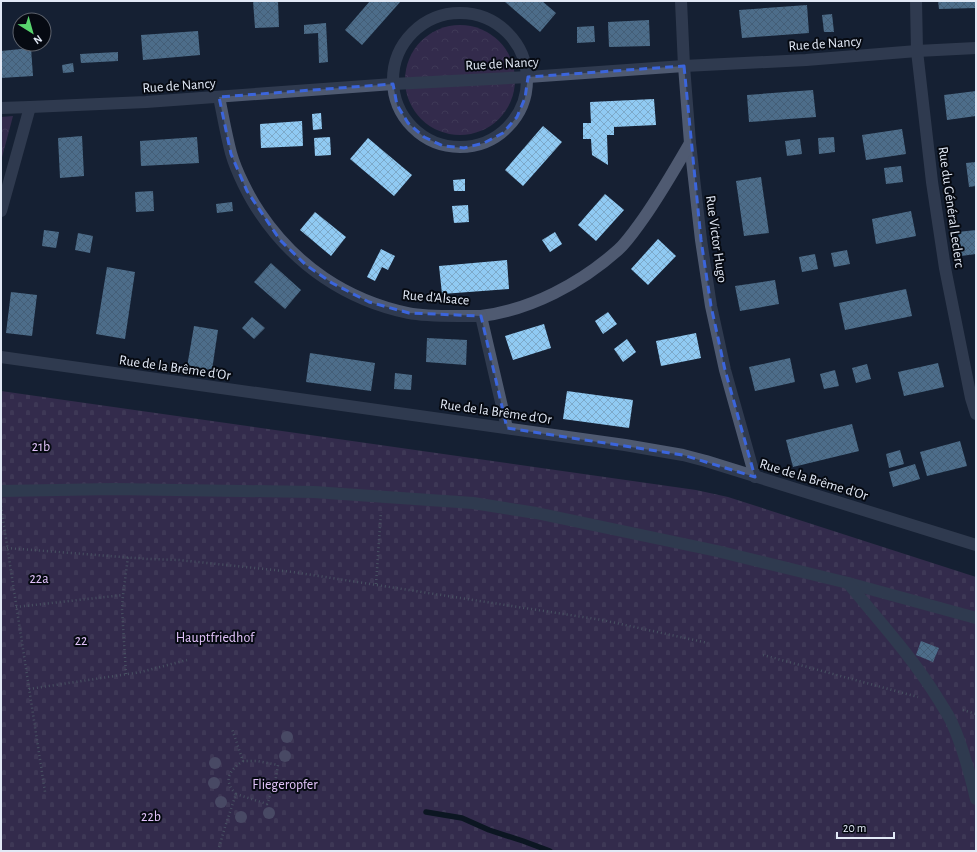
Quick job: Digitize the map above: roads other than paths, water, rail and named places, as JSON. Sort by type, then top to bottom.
[{"type":"street","points":[[450,1],[450,13]]},
{"type":"street","name":"Rue Victor Hugo","points":[[681,1],[690,143],[701,240],[711,306],[725,370],[755,476]]},
{"type":"street","name":"Rue du Général Leclerc","points":[[916,1],[917,51],[932,182],[945,268],[971,398],[976,414]]},
{"type":"street","points":[[450,13],[469,13],[487,18],[503,28],[516,42],[524,58],[528,77],[526,98],[517,117],[503,133],[484,143],[464,148],[443,146],[424,137],[408,123],[397,105],[393,84],[394,64],[402,46],[415,30],[431,19],[450,13]]},
{"type":"street","name":"Rue de Nancy","points":[[1,108],[146,102],[393,84],[806,60],[976,48]]},
{"type":"street","name":"Rue d'Alsace","points":[[219,97],[231,154],[237,169],[259,212],[280,240],[306,265],[332,283],[370,302],[409,313],[444,316],[481,316],[538,301],[569,286],[604,262],[619,249],[634,232],[658,197],[690,143]]},
{"type":"street","points":[[1,211],[30,107]]},
{"type":"street","name":"Rue d'Alsace","points":[[481,316],[507,428]]},
{"type":"street","name":"Rue de la Brême d'Or","points":[[1,358],[507,428],[626,445],[683,455],[976,545]]},
{"type":"street","points":[[1,491],[113,489],[314,492],[473,503],[536,513],[717,551],[848,583],[976,618]]},
{"type":"street","points":[[848,583],[915,665],[941,704],[952,723],[972,780],[976,799]]},
{"type":"waterway","points":[[426,812],[462,818],[489,830],[550,851]]},
{"type":"park label","name":"21b","points":[[41,446]]},
{"type":"park label","name":"22a","points":[[39,578]]},
{"type":"park label","name":"Hauptfriedhof","points":[[215,637]]},
{"type":"park label","name":"22","points":[[81,640]]},
{"type":"park label","name":"Fliegeropfer","points":[[285,784]]},
{"type":"park label","name":"22b","points":[[151,816]]}]
